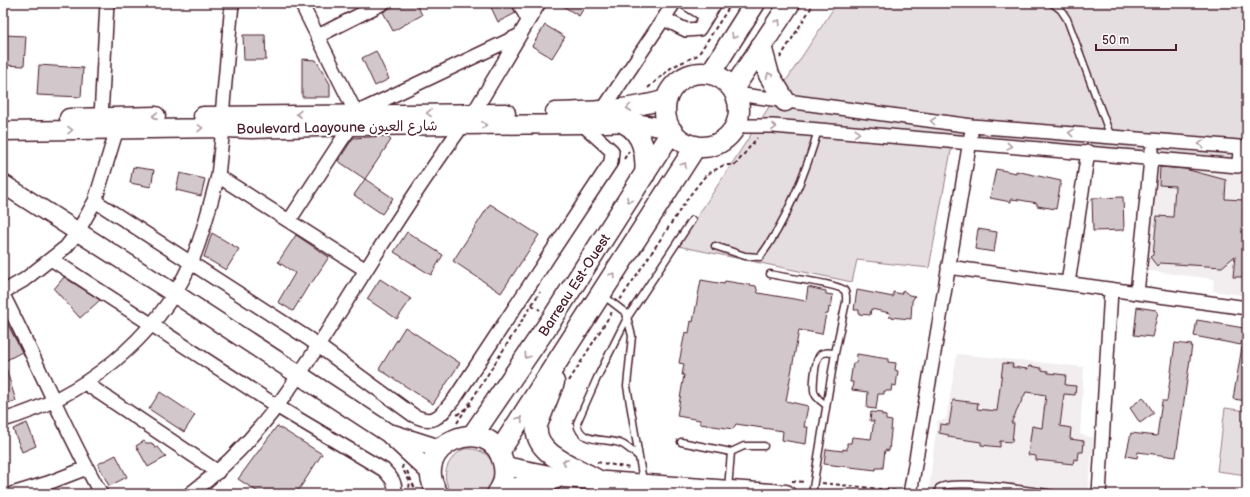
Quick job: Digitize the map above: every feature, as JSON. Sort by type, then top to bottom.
[{"type":"main road","points":[[710,74],[755,3]]},
{"type":"main road","points":[[734,91],[761,46],[790,3]]},
{"type":"main road","points":[[761,46],[769,75],[785,101]]},
{"type":"main road","points":[[694,74],[710,74],[723,79],[734,91],[739,104],[739,115],[735,126],[723,140],[705,146],[696,146],[679,138],[672,130],[666,114],[667,99],[672,89],[679,81],[694,74]]},
{"type":"main road","points":[[624,123],[630,126],[642,143],[645,153],[645,174]]},
{"type":"main road","name":"Barreau Est-Ouest","points":[[472,436],[552,319],[672,130]]},
{"type":"main road","name":"Barreau Est-Ouest","points":[[502,459],[559,358],[608,300],[696,146]]},
{"type":"main road","points":[[559,358],[550,392],[536,431],[546,451],[605,486]]},
{"type":"main road","points":[[437,494],[431,473],[433,460],[440,449],[449,441],[460,436],[472,436],[488,441],[502,459],[505,479],[499,492]]},
{"type":"street","points":[[101,117],[107,3]]},
{"type":"street","points":[[3,420],[55,400],[85,383],[116,359],[152,323],[191,262],[218,176],[232,3]]},
{"type":"street","points":[[301,3],[318,36],[354,120]]},
{"type":"street","points":[[318,36],[383,3]]},
{"type":"street","points":[[519,3],[528,20]]},
{"type":"street","points":[[190,494],[218,472],[247,444],[278,407],[366,270],[469,119],[539,3]]},
{"type":"street","points":[[602,111],[674,3]]},
{"type":"street","points":[[686,3],[706,16]]},
{"type":"street","points":[[664,19],[686,30],[699,29],[715,3]]},
{"type":"street","points":[[289,221],[354,120],[520,35]]},
{"type":"street","points":[[734,91],[785,101],[972,126],[1239,147],[1240,149],[1238,166],[818,130],[763,126],[735,126]]},
{"type":"street","name":"Boulevard Laayoune شارع العيون","points":[[3,131],[117,129],[222,122],[469,119],[602,111],[644,106],[667,99]]},
{"type":"street","name":"Boulevard Laayoune شارع العيون","points":[[3,118],[101,117],[222,122]]},
{"type":"street","name":"Boulevard Laayoune شارع العيون","points":[[469,119],[582,124],[644,123],[672,130]]},
{"type":"street","points":[[95,201],[318,346],[413,415],[426,421],[438,417],[455,398],[611,162],[612,151],[582,124]]},
{"type":"street","points":[[910,493],[972,126]]},
{"type":"street","points":[[3,292],[24,280],[51,259],[66,247],[77,233],[95,201],[117,129]]},
{"type":"street","points":[[1137,293],[1153,140]]},
{"type":"street","points":[[1170,160],[1172,142]]},
{"type":"street","points":[[1068,283],[1088,152]]},
{"type":"street","points":[[218,176],[366,270]]},
{"type":"street","points":[[3,184],[77,233],[173,292],[388,433],[431,473]]},
{"type":"street","points":[[51,259],[152,323],[278,407],[384,470],[394,481],[396,487],[394,494]]},
{"type":"street","points":[[948,267],[1247,308]]},
{"type":"street","points":[[1099,494],[1112,290]]},
{"type":"street","points":[[3,295],[101,494]]},
{"type":"street","points":[[85,383],[218,472]]},
{"type":"street","points":[[388,433],[440,449]]},
{"type":"street","points":[[502,459],[564,478],[605,486],[644,482],[727,490],[788,487]]},
{"type":"street","points":[[12,494],[48,483],[87,468]]},
{"type":"street","points":[[499,492],[564,478]]},
{"type":"lane","points":[[1052,3],[1062,10],[1067,19],[1111,137]]},
{"type":"lane","points":[[715,246],[745,256],[760,257],[779,229],[814,145],[818,130]]},
{"type":"lane","points":[[639,457],[621,444],[584,437],[578,430],[577,424],[597,378],[627,318],[692,220]]},
{"type":"lane","points":[[770,274],[832,286],[844,290],[846,294],[846,302],[835,353],[812,494]]},
{"type":"lane","points":[[608,300],[626,313],[632,336],[627,386],[644,482]]},
{"type":"lane","points":[[826,405],[819,399],[814,389],[817,360],[820,355],[827,352],[835,353]]},
{"type":"lane","points":[[681,442],[730,452],[744,446],[764,446]]},
{"type":"lane","points":[[727,490],[730,452]]},
{"type":"lane","points":[[938,494],[939,488],[948,485],[1007,487],[1054,494]]},
{"type":"path","points":[[769,75],[814,3]]},
{"type":"path","points":[[699,29],[707,41],[725,50]]},
{"type":"path","points":[[566,388],[608,300],[706,175],[722,166],[736,164],[758,137],[763,126]]},
{"type":"path","points":[[521,298],[552,319]]},
{"type":"path","points":[[453,417],[470,405],[487,414]]},
{"type":"path","points":[[408,453],[402,468],[410,482],[408,494]]},
{"type":"path","points":[[595,462],[644,482]]},
{"type":"path","points":[[788,487],[814,483],[910,493]]},
{"type":"shaded area","points":[[837,3],[1247,3],[1247,165],[954,135],[929,268],[857,260],[852,282],[678,246]]},
{"type":"shaded area","points":[[1150,163],[1247,173],[1247,296],[1213,291],[1214,279],[1142,270]]},
{"type":"shaded area","points":[[957,354],[1084,367],[1080,434],[1094,438],[1087,494],[961,494],[929,490],[937,421],[946,419]]},
{"type":"shaded area","points":[[1225,408],[1247,411],[1247,475],[1217,471]]},
{"type":"shaded area","points":[[464,449],[474,449],[482,452],[493,463],[495,478],[487,494],[455,494],[446,482],[446,469],[449,463],[453,457]]},
{"type":"building","points":[[399,3],[416,3],[422,15],[393,31],[383,12]]},
{"type":"building","points":[[489,3],[511,3],[516,13],[498,22]]},
{"type":"building","points":[[558,3],[587,3],[579,16]]},
{"type":"building","points":[[545,25],[565,37],[552,58],[532,46]]},
{"type":"building","points":[[3,35],[26,36],[24,66],[3,65]]},
{"type":"building","points":[[243,35],[265,35],[266,60],[244,60]]},
{"type":"building","points":[[376,51],[389,79],[375,86],[362,58]]},
{"type":"building","points":[[302,59],[316,60],[330,84],[330,97],[302,97]]},
{"type":"building","points":[[39,65],[83,68],[81,97],[37,95]]},
{"type":"building","points":[[386,136],[391,140],[365,179],[338,161],[353,138]]},
{"type":"building","points":[[133,167],[154,170],[151,187],[130,183]]},
{"type":"building","points":[[1160,167],[1185,169],[1226,180],[1225,199],[1244,200],[1243,213],[1247,229],[1246,277],[1233,277],[1235,256],[1222,267],[1160,263],[1157,266],[1150,257],[1153,255],[1157,216],[1173,217],[1175,186],[1159,185]]},
{"type":"building","points":[[996,169],[1016,173],[1016,171],[1061,181],[1056,209],[1037,206],[1037,203],[1020,200],[1011,199],[1011,202],[990,198]]},
{"type":"building","points":[[180,173],[205,179],[201,196],[176,190]]},
{"type":"building","points":[[365,179],[393,198],[382,214],[354,195]]},
{"type":"building","points":[[1123,197],[1124,230],[1093,231],[1092,198]]},
{"type":"building","points":[[490,204],[539,235],[501,293],[453,261]]},
{"type":"building","points":[[978,229],[997,232],[994,252],[975,249]]},
{"type":"building","points":[[407,232],[443,255],[431,275],[394,252]]},
{"type":"building","points":[[212,233],[239,249],[226,270],[204,257]]},
{"type":"building","points":[[296,235],[329,257],[311,284],[310,283],[293,311],[278,302],[295,273],[278,262]]},
{"type":"building","points":[[64,277],[100,300],[80,318],[54,289]]},
{"type":"building","points":[[380,279],[411,299],[397,319],[367,299]]},
{"type":"building","points":[[701,280],[724,284],[725,281],[756,286],[758,293],[806,301],[808,287],[826,291],[826,294],[833,295],[831,308],[829,307],[828,314],[826,314],[822,334],[799,330],[786,401],[808,406],[804,427],[808,427],[806,444],[782,440],[783,431],[736,424],[733,429],[700,424],[700,420],[677,416],[684,375],[682,375],[684,364],[679,363],[685,332],[689,333],[691,321],[693,322]]},
{"type":"building","points":[[857,290],[893,297],[893,292],[901,294],[903,290],[909,295],[915,296],[912,301],[911,319],[889,317],[890,313],[871,309],[870,315],[859,314],[859,310],[854,310]]},
{"type":"building","points":[[1137,307],[1156,310],[1158,312],[1152,337],[1134,335]]},
{"type":"building","points":[[3,315],[22,352],[3,362]]},
{"type":"building","points":[[1197,320],[1244,328],[1241,345],[1194,336]]},
{"type":"building","points":[[405,327],[460,363],[433,404],[379,369]]},
{"type":"building","points":[[1175,343],[1192,345],[1176,457],[1138,452],[1137,458],[1126,456],[1131,433],[1157,436],[1162,401],[1167,401]]},
{"type":"building","points":[[1242,347],[1247,348],[1247,401],[1233,399]]},
{"type":"building","points":[[857,354],[888,359],[888,362],[896,363],[895,370],[898,371],[896,386],[892,385],[891,391],[884,391],[884,394],[878,394],[876,409],[867,408],[868,392],[852,390],[853,382],[850,382],[853,363],[856,363]]},
{"type":"building","points":[[1003,363],[1013,364],[1012,367],[1028,369],[1029,366],[1041,368],[1041,370],[1048,371],[1048,373],[1066,375],[1065,385],[1076,386],[1075,395],[1064,394],[1060,426],[1071,428],[1070,439],[1084,441],[1083,452],[1079,452],[1078,460],[1074,459],[1073,464],[1036,460],[1036,456],[1028,455],[1032,426],[1042,428],[1046,395],[1026,392],[1011,423],[1014,423],[1012,442],[1000,441],[1000,447],[981,445],[981,442],[948,437],[949,435],[939,433],[940,424],[949,425],[953,400],[978,403],[977,409],[997,411]]},
{"type":"building","points":[[5,365],[16,401],[3,404],[3,366]]},
{"type":"building","points":[[160,392],[195,415],[184,432],[149,409]]},
{"type":"building","points":[[1143,397],[1154,413],[1140,423],[1130,408]]},
{"type":"building","points":[[871,412],[882,413],[882,415],[886,416],[886,420],[892,421],[889,451],[885,450],[883,468],[876,468],[876,470],[824,464],[826,449],[847,450],[847,443],[851,443],[852,437],[871,439],[874,421],[870,421]]},
{"type":"building","points":[[27,423],[36,446],[22,452],[13,429]]},
{"type":"building","points":[[277,426],[322,454],[296,494],[261,494],[238,479]]},
{"type":"building","points":[[144,441],[146,443],[152,443],[155,448],[158,447],[166,457],[148,467],[136,446]]},
{"type":"building","points":[[116,455],[127,477],[109,486],[98,464]]}]
